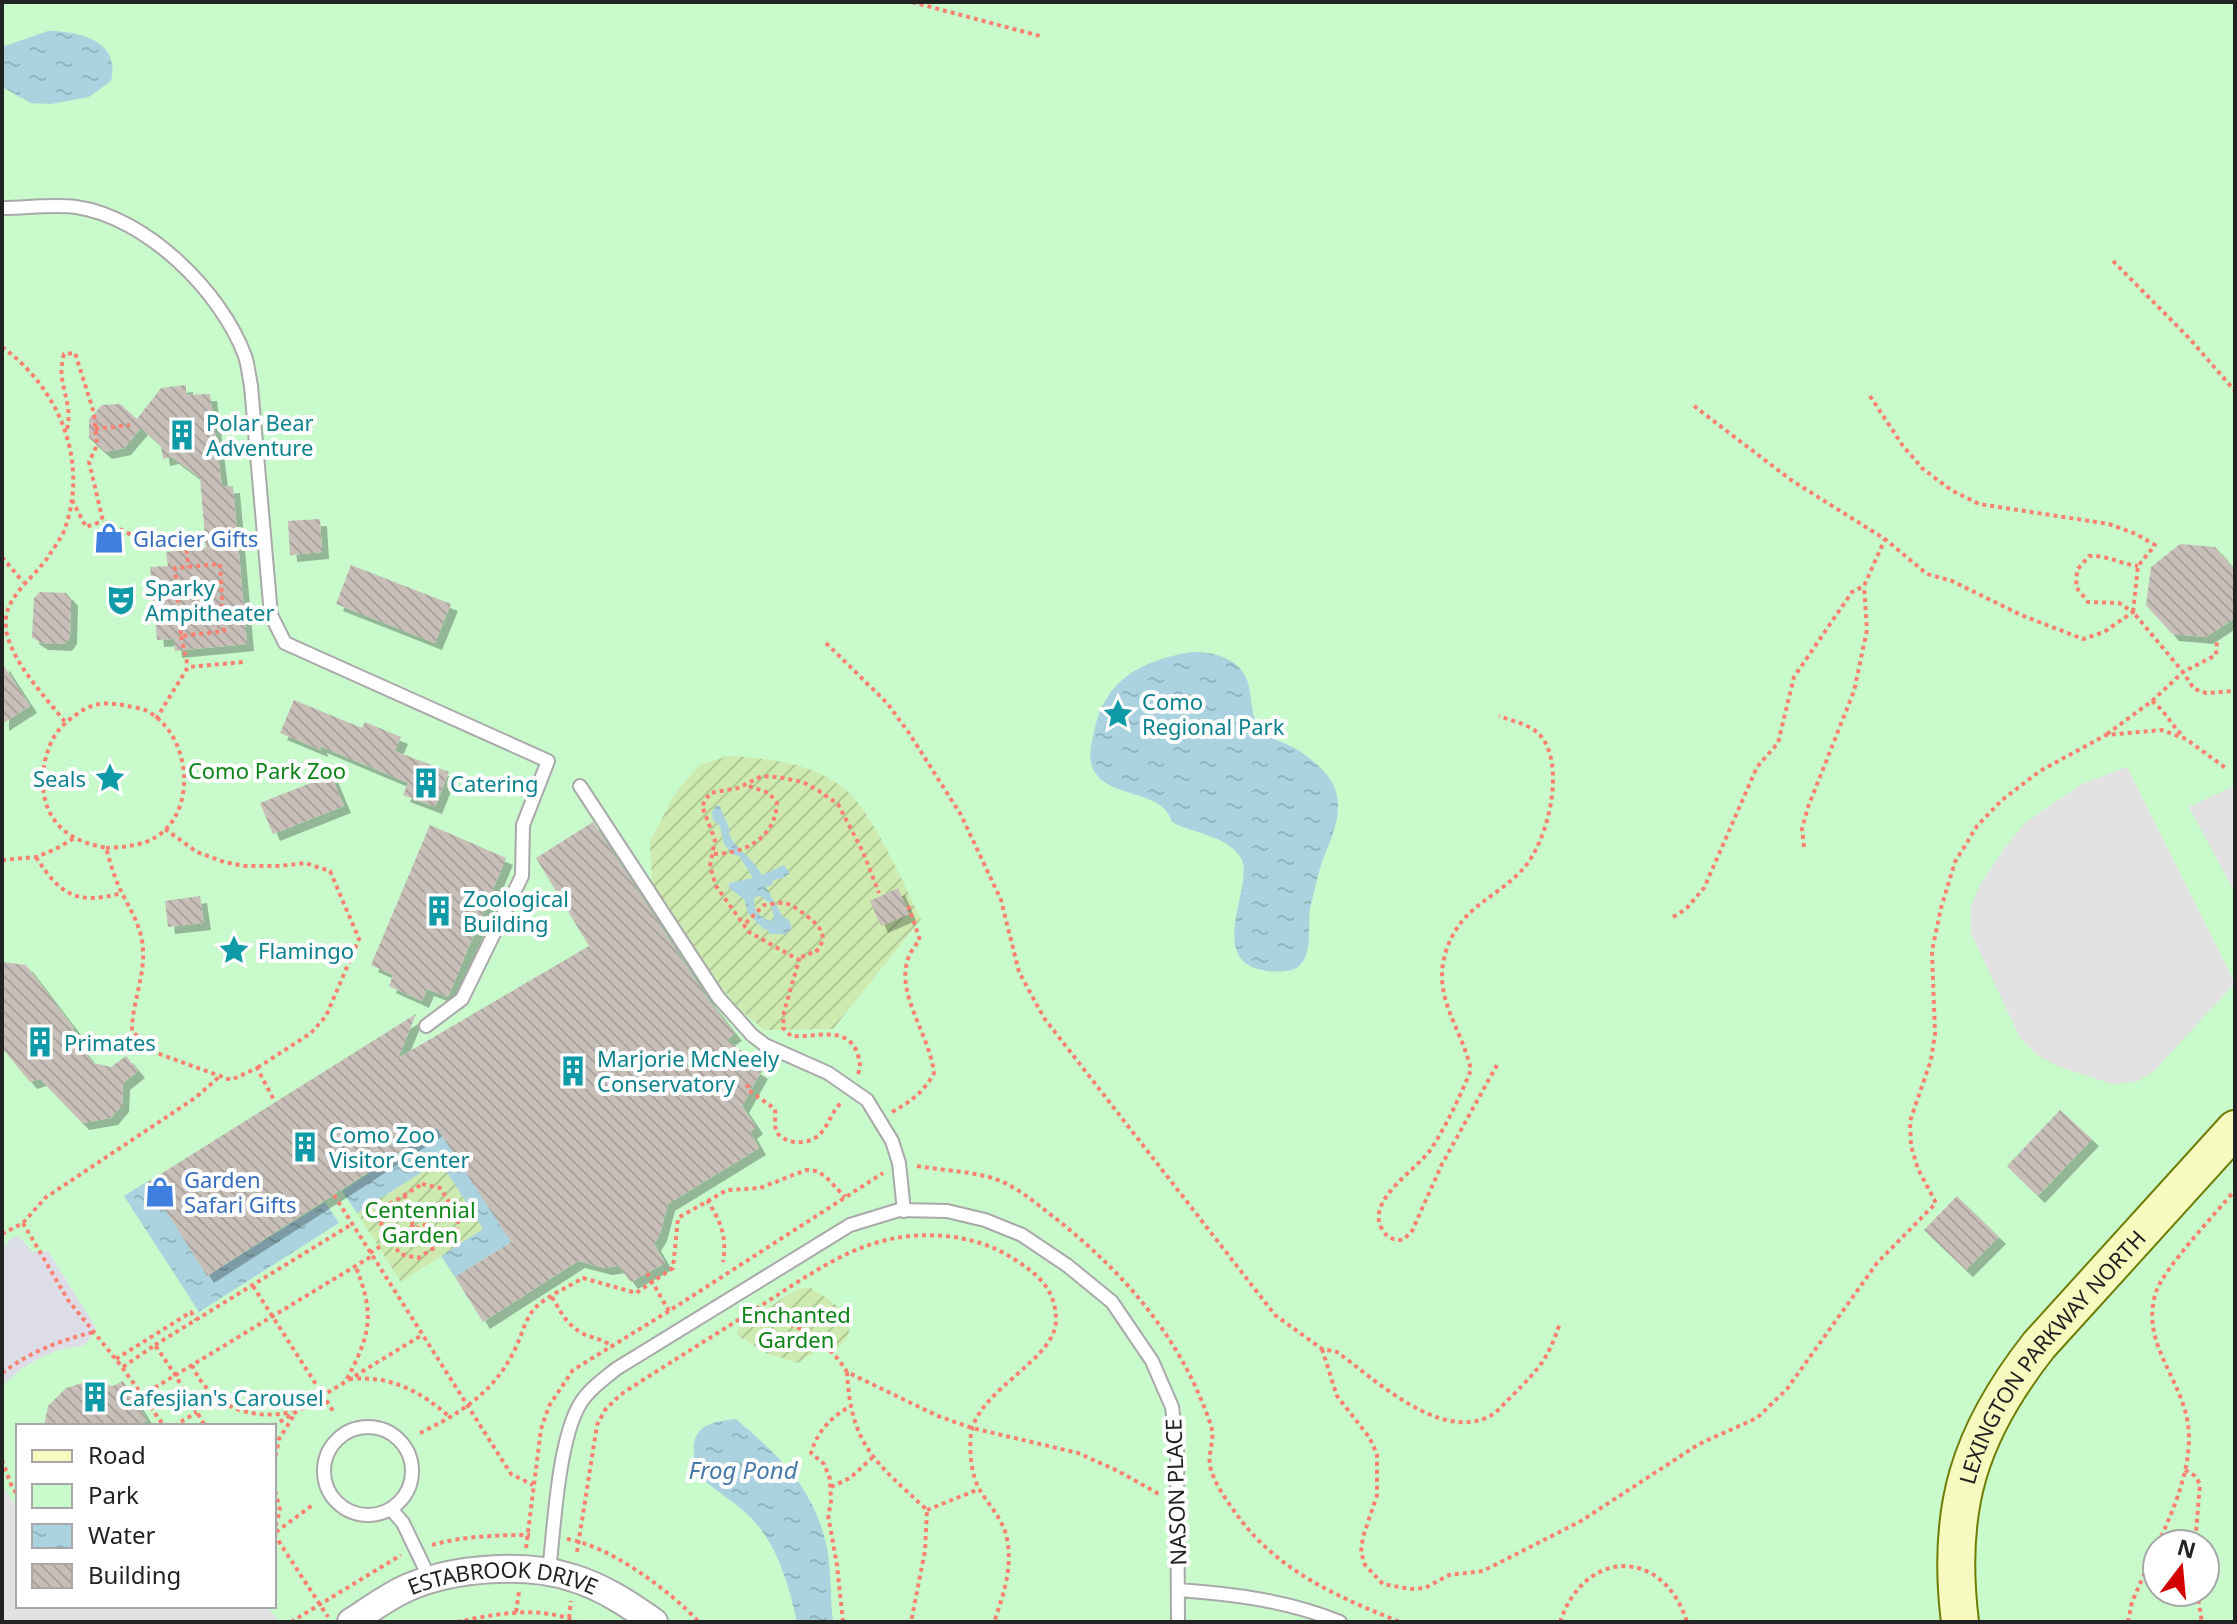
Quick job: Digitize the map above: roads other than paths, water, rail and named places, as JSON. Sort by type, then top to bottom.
[{"type":"main road","name":"LEXINGTON PARKWAY NORTH","points":[[1960,1622],[1955,1580],[1956,1534],[1962,1495],[1973,1457],[1991,1415],[2011,1381],[2039,1345],[2235,1129]]},
{"type":"street","name":"ESTABROOK DRIVE","points":[[351,1622],[384,1600],[430,1579],[482,1570],[548,1573],[618,1596],[654,1622]]},
{"type":"lane","points":[[2,208],[76,207],[109,217],[139,232],[169,253],[214,301],[245,357],[251,386],[271,615],[285,643],[548,761],[523,825],[522,876],[462,999],[426,1026]]},
{"type":"lane","points":[[580,786],[718,997],[752,1035],[765,1045],[828,1073],[867,1100],[892,1141],[899,1163],[904,1211]]},
{"type":"lane","name":"NASON PLACE","points":[[548,1573],[557,1494],[575,1417],[580,1404],[598,1383],[850,1225],[904,1211],[947,1211],[985,1220],[1022,1235],[1068,1266],[1112,1302],[1152,1361],[1172,1407],[1177,1446],[1178,1622]]},
{"type":"lane","points":[[360,1428],[375,1428],[390,1433],[402,1443],[412,1471],[410,1486],[391,1509],[378,1515],[351,1512],[339,1505],[330,1494],[324,1467],[335,1442],[346,1433],[360,1428]]},
{"type":"lane","points":[[391,1509],[403,1523],[430,1579]]},
{"type":"lane","points":[[1179,1590],[1258,1599],[1303,1609],[1340,1622]]},
{"type":"water","points":[[48,31],[85,36],[104,48],[110,56],[111,81],[89,97],[51,104],[31,103],[2,87],[2,47]]},
{"type":"water","points":[[1191,652],[1224,657],[1238,666],[1247,680],[1253,714],[1263,732],[1311,759],[1324,771],[1336,792],[1337,819],[1311,904],[1308,946],[1303,961],[1292,970],[1268,971],[1249,965],[1238,954],[1234,939],[1235,921],[1244,870],[1235,850],[1219,840],[1172,822],[1167,811],[1147,798],[1110,786],[1100,779],[1091,765],[1091,746],[1099,713],[1117,685],[1142,667]]},
{"type":"water","points":[[719,805],[732,840],[762,875],[784,865],[790,873],[773,880],[772,885],[766,887],[783,917],[789,920],[792,928],[786,934],[770,934],[767,929],[764,930],[748,913],[744,899],[729,888],[729,883],[753,878],[739,856],[732,854],[724,844],[720,826],[713,820],[715,807]],"holes":[[[760,896],[770,903],[774,917],[771,921],[757,912],[755,897]]]},
{"type":"water","points":[[459,1113],[550,1218],[455,1277],[441,1256],[483,1229],[440,1161],[357,1213],[342,1191]]},
{"type":"water","points":[[148,1181],[207,1276],[325,1202],[339,1223],[199,1312],[124,1196]]},
{"type":"water","name":"Frog Pond","points":[[736,1419],[794,1475],[814,1508],[829,1557],[833,1622],[797,1622],[786,1579],[767,1538],[748,1515],[698,1476],[694,1451],[698,1434],[711,1424]]},
{"type":"place","name":"Polar Bear Adventure","points":[[182,435]]},
{"type":"place","name":"Glacier Gifts","points":[[109,538]]},
{"type":"place","name":"Sparky Ampitheater","points":[[121,600]]},
{"type":"place","name":"Como Regional Park","points":[[1118,714]]},
{"type":"place","name":"Seals","points":[[110,778]]},
{"type":"place","name":"Catering","points":[[426,783]]},
{"type":"place","name":"Zoological Building","points":[[439,911]]},
{"type":"place","name":"Flamingo","points":[[234,950]]},
{"type":"place","name":"Primates","points":[[40,1042]]},
{"type":"place","name":"Marjorie McNeely Conservatory","points":[[573,1071]]},
{"type":"place","name":"Como Zoo Visitor Center","points":[[305,1147]]},
{"type":"place","name":"Garden Safari Gifts","points":[[160,1192]]},
{"type":"place","name":"Cafesjian's Carousel","points":[[95,1397]]},
{"type":"park label","name":"Como Park Zoo","points":[[267,770]]},
{"type":"park label","name":"Centennial Garden","points":[[420,1222]]},
{"type":"park label","name":"Enchanted Garden","points":[[796,1326]]}]
